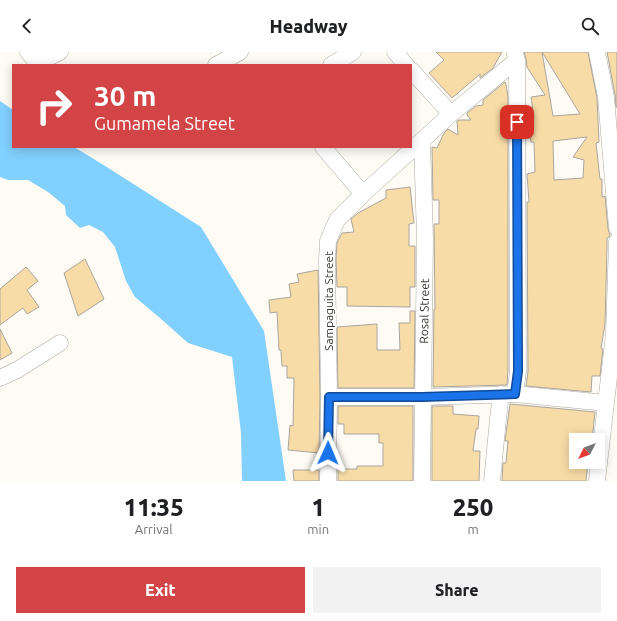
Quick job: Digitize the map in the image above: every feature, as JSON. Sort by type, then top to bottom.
[{"type":"street","points":[[28,52],[34,59],[41,61],[60,52]]},
{"type":"street","points":[[218,64],[240,52]]},
{"type":"street","points":[[333,64],[353,52]]},
{"type":"street","points":[[395,52],[405,64]]},
{"type":"street","points":[[597,52],[606,97],[617,228]]},
{"type":"street","points":[[492,481],[498,419],[518,371],[516,56]]},
{"type":"street","name":"Sampaguita Street","points":[[328,481],[329,397],[327,260],[328,241],[337,220],[363,194],[516,56]]},
{"type":"street","points":[[412,71],[451,114]]},
{"type":"street","name":"Rosal Street","points":[[422,140],[425,238],[422,481]]},
{"type":"street","points":[[324,148],[363,194]]},
{"type":"street","points":[[597,481],[614,334],[617,241]]},
{"type":"street","points":[[0,378],[17,370],[60,343]]},
{"type":"street","points":[[329,397],[422,397],[508,394],[606,403]]},
{"type":"water","points":[[0,101],[12,109],[12,148],[76,148],[201,227],[264,331],[286,481],[242,481],[241,433],[232,357],[188,343],[135,297],[126,281],[115,247],[103,232],[89,225],[80,228],[66,215],[65,206],[48,192],[28,180],[8,180],[0,177]]},
{"type":"building","points":[[436,52],[502,52],[493,68],[480,78],[480,74],[452,98],[429,73],[444,60]]},
{"type":"building","points":[[524,52],[542,52],[588,52],[597,98],[599,142],[596,143],[600,179],[602,179],[602,197],[605,196],[608,229],[610,235],[607,238],[605,324],[601,348],[603,349],[600,376],[592,376],[591,392],[526,386],[528,371],[527,202],[529,202],[527,174],[535,172],[534,142],[531,142],[527,119],[534,118],[531,97],[545,95],[527,67]],"holes":[[[542,52],[580,114],[553,116]],[[587,137],[573,157],[584,160],[583,178],[554,180],[553,141]]]},
{"type":"building","points":[[607,52],[617,52],[617,107],[616,107]]},
{"type":"building","points":[[505,82],[508,97],[507,385],[433,387],[435,309],[434,224],[439,224],[439,200],[433,200],[432,147],[437,148],[444,133],[448,129],[458,135],[457,121],[471,120],[467,113],[476,106],[483,105],[483,100]]},
{"type":"building","points":[[410,187],[414,223],[409,224],[409,246],[415,246],[415,287],[410,287],[410,307],[347,306],[347,287],[337,287],[337,243],[342,233],[354,232],[351,219],[358,213],[386,198],[386,190]]},
{"type":"building","points":[[85,259],[104,299],[78,316],[64,273]]},
{"type":"building","points":[[26,267],[38,281],[27,290],[39,307],[27,314],[23,308],[0,325],[0,289]]},
{"type":"building","points":[[318,270],[320,397],[319,453],[288,450],[290,425],[293,426],[294,378],[287,378],[287,366],[282,366],[281,350],[279,350],[277,312],[270,313],[269,300],[291,297],[289,284],[299,282],[297,274]]},
{"type":"building","points":[[410,311],[415,311],[414,388],[338,388],[337,327],[377,324],[377,350],[400,350],[399,323],[410,323]]},
{"type":"building","points":[[0,329],[12,353],[0,360]]},
{"type":"building","points":[[510,404],[595,412],[593,433],[569,433],[569,469],[587,469],[586,481],[502,481],[503,463],[506,463],[508,441],[505,441]]},
{"type":"building","points":[[338,406],[413,406],[413,481],[338,481],[338,469],[357,469],[357,466],[383,466],[383,443],[379,443],[379,434],[344,434],[344,424],[338,424]]},
{"type":"building","points":[[432,406],[453,406],[453,414],[479,416],[478,429],[476,429],[473,451],[480,451],[479,481],[432,481]]},
{"type":"building","points":[[293,470],[319,470],[319,481],[294,481]]},
{"type":"route","points":[[328,453],[329,397],[422,397],[515,394],[518,371],[517,122]]}]
